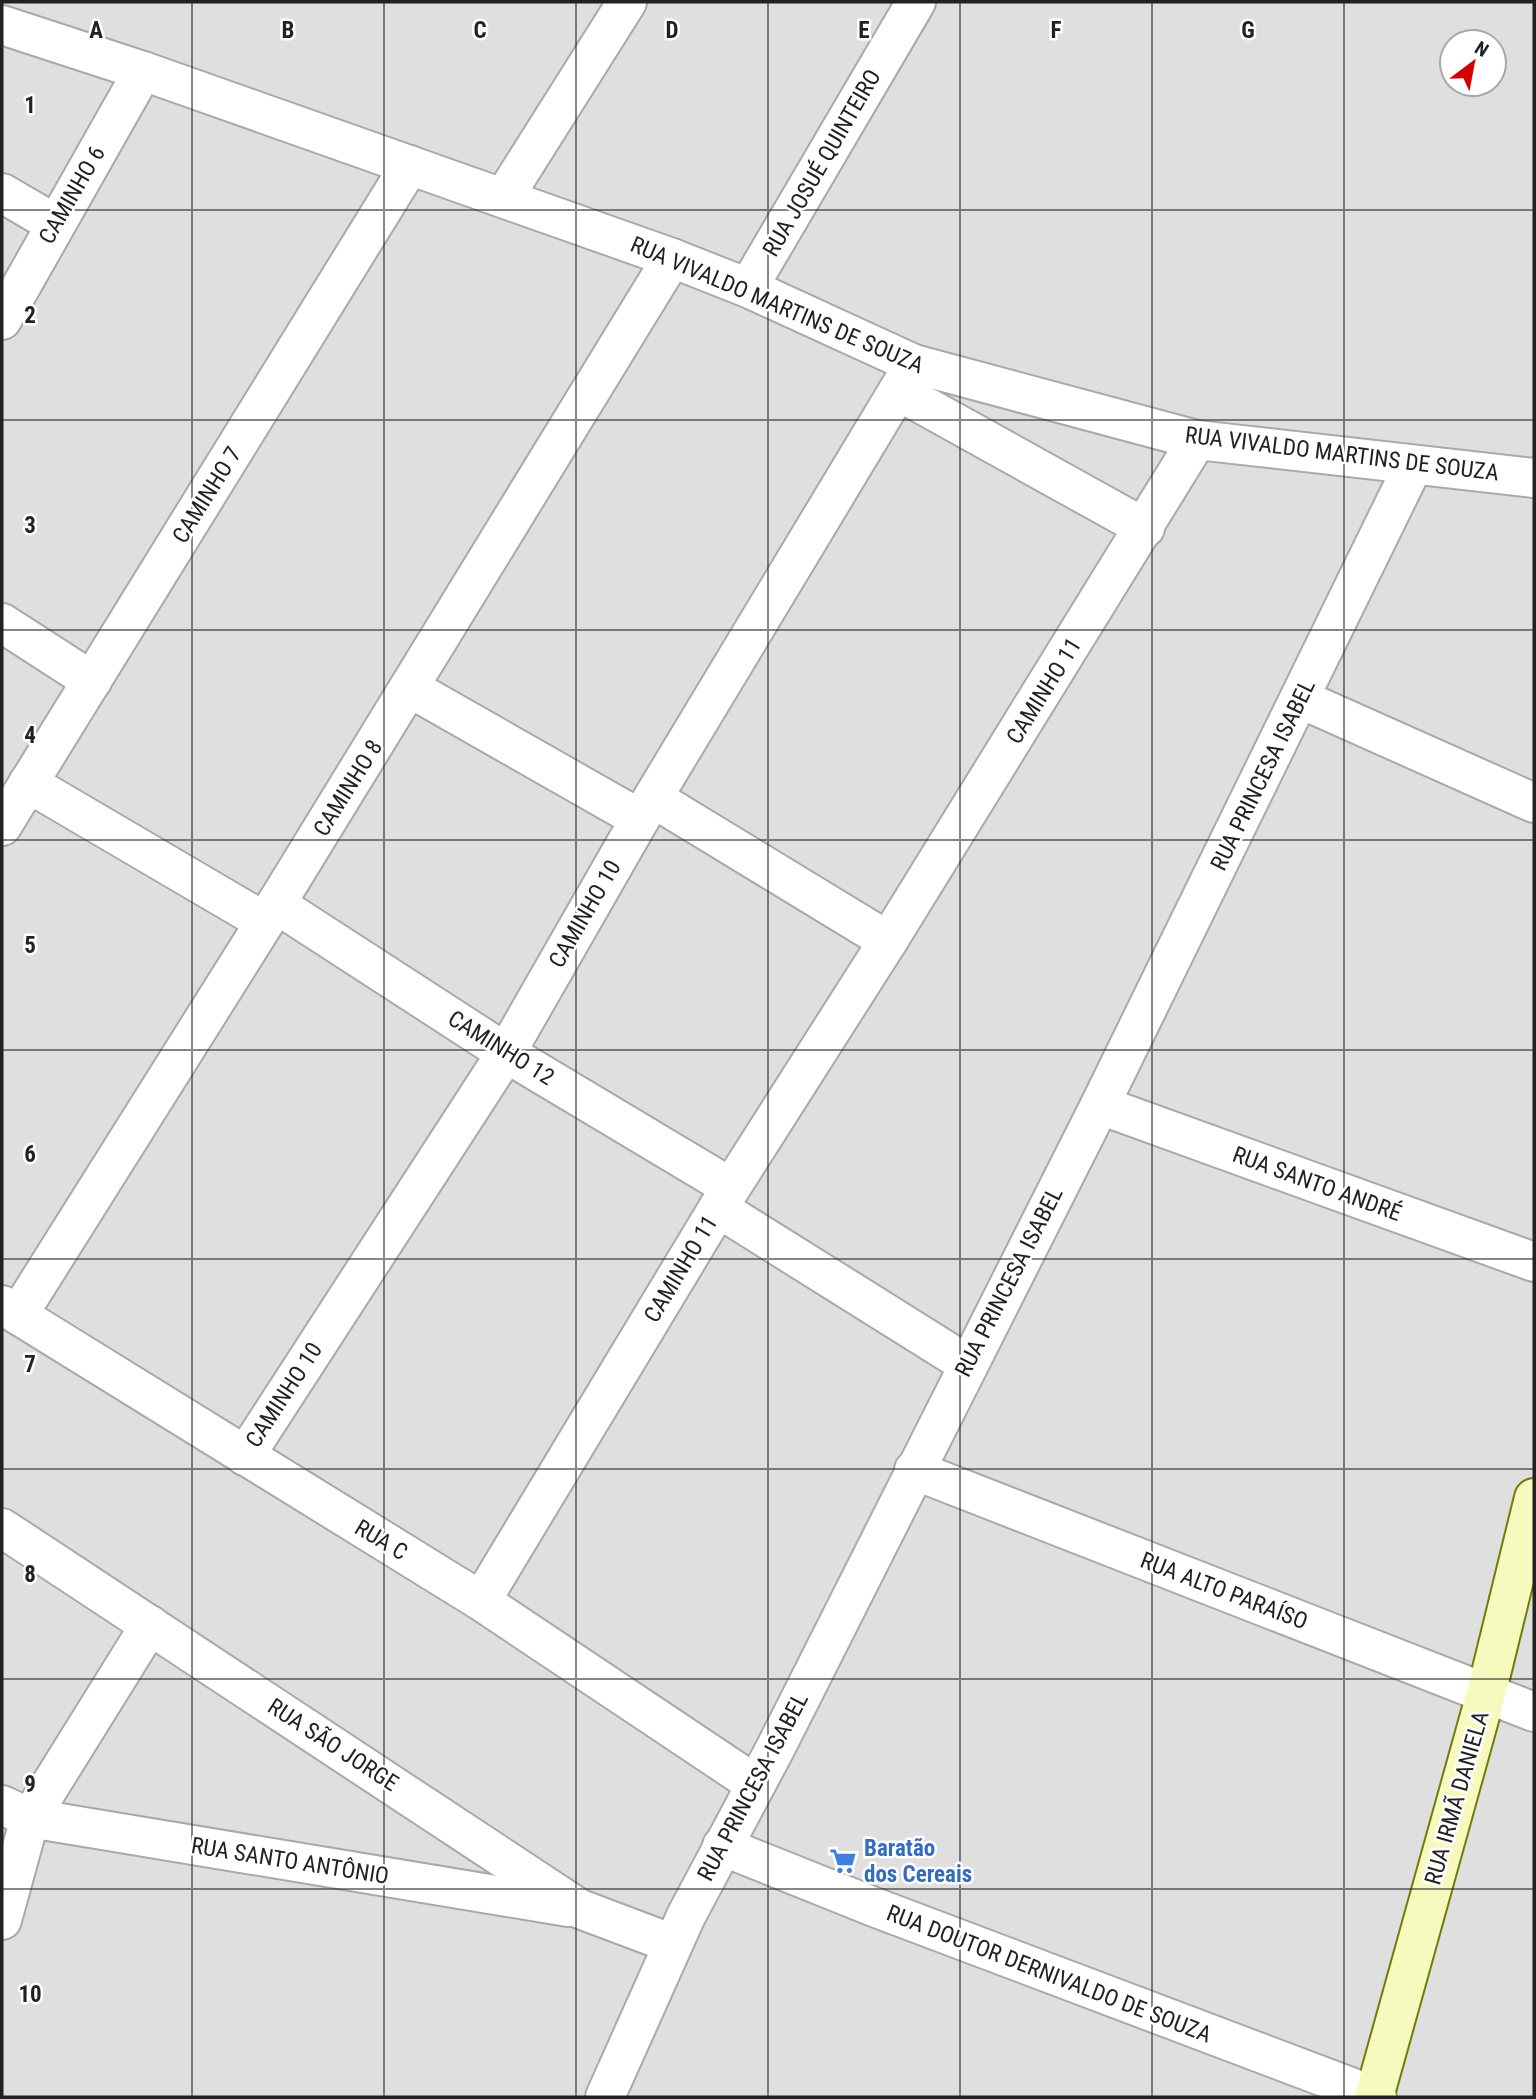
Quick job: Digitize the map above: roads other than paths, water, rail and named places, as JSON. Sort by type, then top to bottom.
[{"type":"street","points":[[504,197],[627,2]]},
{"type":"street","name":"RUA JOSUÉ QUINTEIRO","points":[[748,289],[916,2]]},
{"type":"street","name":"RUA VIVALDO MARTINS DE SOUZA","points":[[2,25],[143,71],[672,258],[748,289],[906,378],[1197,440],[1413,466],[1482,470],[1534,478]]},
{"type":"street","name":"CAMINHO 6","points":[[2,320],[143,71]]},
{"type":"street","name":"CAMINHO 7","points":[[2,826],[410,164]]},
{"type":"street","points":[[2,192],[55,224]]},
{"type":"street","name":"CAMINHO 8","points":[[10,1310],[270,913],[672,258]]},
{"type":"street","points":[[906,378],[1146,528]]},
{"type":"street","name":"CAMINHO 10","points":[[244,1456],[506,1053],[646,809],[906,378]]},
{"type":"street","name":"CAMINHO 11","points":[[481,1601],[724,1198],[1146,528],[1197,440]]},
{"type":"street","name":"RUA PRINCESA ISABEL","points":[[605,2097],[673,1944],[1100,1105],[1413,466]]},
{"type":"street","points":[[2,623],[92,681]]},
{"type":"street","points":[[410,688],[646,809],[888,941]]},
{"type":"street","points":[[1301,699],[1534,803]]},
{"type":"street","name":"CAMINHO 12","points":[[28,783],[270,913],[506,1053],[967,1364]]},
{"type":"street","name":"RUA SANTO ANDRÉ","points":[[1100,1105],[1534,1262]]},
{"type":"street","name":"RUA C","points":[[10,1310],[481,1601],[755,1784]]},
{"type":"street","name":"RUA ALTO PARAÍSO","points":[[914,1470],[1534,1712]]},
{"type":"street","name":"RUA IRMÃ DANIELA","points":[[1375,2097],[1486,1694],[1534,1498]]},
{"type":"street","name":"RUA SÃO JORGE","points":[[2,1528],[580,1909],[673,1944]]},
{"type":"street","points":[[2,1920],[16,1812],[150,1625]]},
{"type":"street","name":"RUA SANTO ANTÔNIO","points":[[16,1812],[580,1909]]},
{"type":"street","name":"RUA DOUTOR DERNIVALDO DE SOUZA","points":[[722,1846],[874,1908],[1375,2097]]},
{"type":"place","name":"Baratão dos Cereais","points":[[843,1861]]}]
